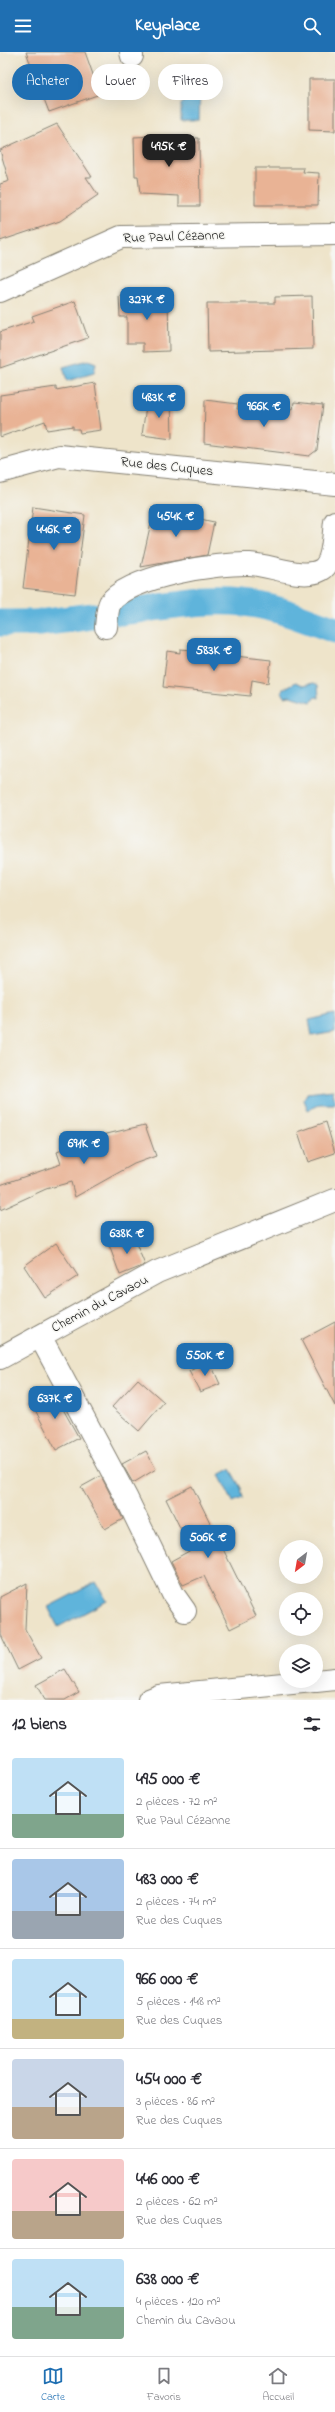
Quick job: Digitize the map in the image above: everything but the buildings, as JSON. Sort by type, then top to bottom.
[{"type":"street","name":"Rue Paul Cézanne","points":[[0,291],[121,237],[335,234]]},
{"type":"street","name":"Rue des Cuques","points":[[0,472],[59,456],[335,484]]},
{"type":"street","points":[[106,627],[110,604],[122,592],[168,574],[213,566],[250,564],[308,575],[323,570],[330,558],[335,522]]},
{"type":"street","name":"Chemin du Cavaou","points":[[0,1358],[157,1272],[335,1200]]},
{"type":"street","points":[[40,1336],[127,1499],[173,1594],[185,1610]]},
{"type":"street","points":[[323,1680],[335,1679]]},
{"type":"street","points":[[149,1700],[159,1696],[279,1684]]},
{"type":"water","points":[[184,100],[200,100],[199,120],[181,120],[181,104]]},
{"type":"water","points":[[88,360],[96,363],[94,373],[67,381],[63,367]]},
{"type":"water","points":[[296,682],[303,685],[314,683],[318,685],[319,698],[315,697],[311,702],[290,696],[285,697],[282,692],[283,689]]},
{"type":"water","points":[[335,1014],[335,1032],[312,1036],[309,1020]]},
{"type":"water","points":[[333,1090],[335,1104],[320,1104],[308,1110],[304,1100],[307,1093]]},
{"type":"water","points":[[230,1469],[241,1488],[243,1498],[233,1502],[219,1475]]},
{"type":"water","points":[[96,1582],[107,1601],[58,1627],[48,1607]]},
{"type":"waterway","points":[[121,612],[182,604],[214,602],[244,603],[279,610],[335,630]]},
{"type":"waterway","points":[[0,623],[39,623],[93,616]]}]
